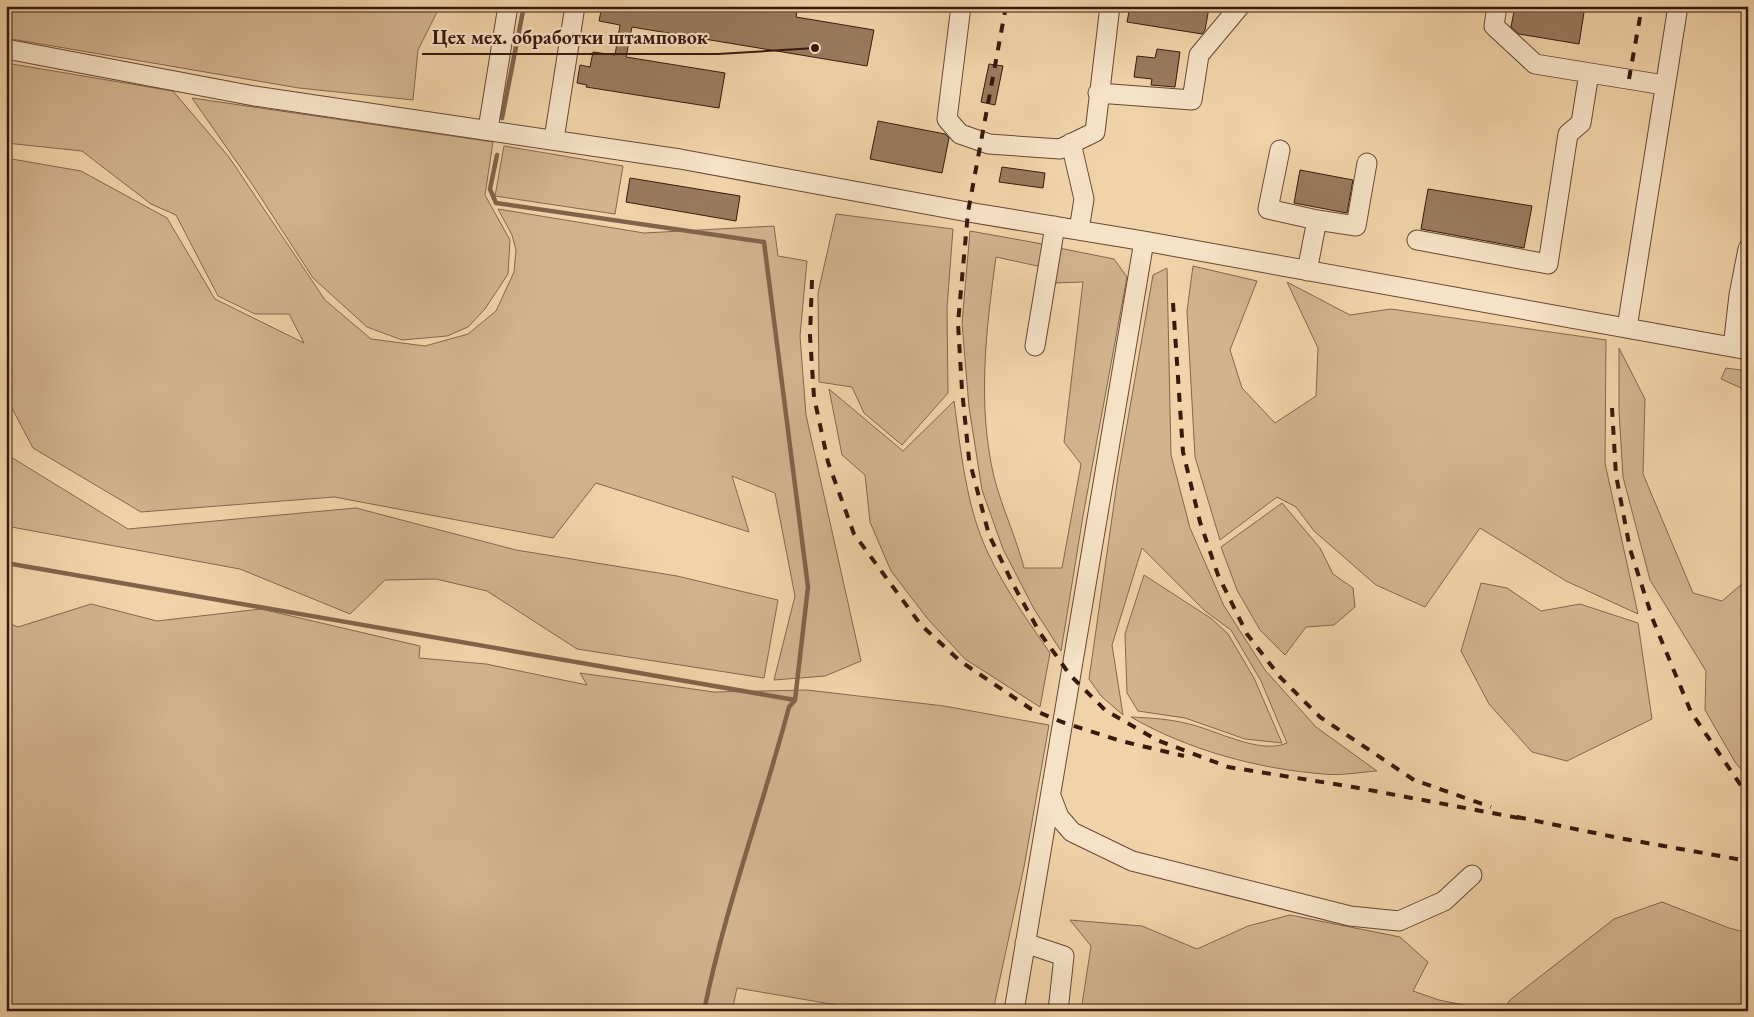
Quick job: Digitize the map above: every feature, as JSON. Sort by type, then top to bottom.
[{"type":"street","points":[[488,129],[508,6]]},
{"type":"street","points":[[554,139],[575,6]]},
{"type":"street","points":[[961,6],[947,119],[960,134],[989,144],[1060,149],[1095,132],[1098,93],[1110,6]]},
{"type":"street","points":[[1098,93],[1192,100],[1199,54],[1240,6]]},
{"type":"street","points":[[1497,6],[1494,26],[1535,64],[1664,85]]},
{"type":"street","points":[[1627,328],[1678,6]]},
{"type":"street","points":[[6,49],[254,96],[488,129],[680,159],[1740,348],[1739,295],[1748,249]]},
{"type":"street","points":[[1417,240],[1548,264],[1568,134],[1581,123],[1589,73]]},
{"type":"street","points":[[1071,143],[1084,199],[1079,230]]},
{"type":"street","points":[[1280,150],[1268,209],[1317,220],[1356,226],[1367,163]]},
{"type":"street","points":[[1307,271],[1317,220]]},
{"type":"street","points":[[1035,346],[1055,226]]},
{"type":"street","points":[[1014,1011],[1144,241]]},
{"type":"street","points":[[1051,796],[1059,817],[1072,832],[1132,861],[1350,916],[1399,921],[1444,901],[1472,875]]},
{"type":"street","points":[[1025,943],[1064,956],[1058,1011]]},
{"type":"shaded area","points":[[6,6],[453,6],[438,10],[418,50],[413,100],[299,88],[6,38]]},
{"type":"shaded area","points":[[6,63],[173,91],[229,157],[325,300],[371,339],[425,346],[468,334],[496,311],[514,272],[516,250],[512,235],[498,209],[644,233],[774,226],[778,256],[807,261],[800,336],[806,415],[861,661],[825,676],[774,680],[795,596],[775,493],[732,476],[749,532],[596,483],[553,538],[334,497],[141,512],[33,448],[6,397],[6,158],[81,171],[167,218],[215,299],[304,343],[289,314],[255,314],[218,296],[176,215],[151,204],[82,151],[6,143]]},
{"type":"shaded area","points":[[192,98],[493,142],[485,195],[510,240],[508,274],[485,309],[468,327],[447,336],[402,340],[367,327],[313,278],[252,184]]},
{"type":"shaded area","points":[[504,146],[623,166],[615,214],[495,196]]},
{"type":"shaded area","points":[[836,214],[953,229],[947,308],[948,393],[902,445],[864,413],[852,387],[819,382],[818,293]]},
{"type":"shaded area","points":[[970,231],[1048,245],[1042,267],[996,257],[986,339],[985,395],[989,450],[997,489],[1024,568],[1062,568],[1081,464],[1064,442],[1083,282],[1054,283],[1059,248],[1114,259],[1127,277],[1083,516],[1061,651],[1034,609],[1003,549],[982,490],[969,407],[962,323]]},
{"type":"shaded area","points":[[1193,266],[1257,281],[1230,350],[1242,388],[1275,423],[1316,396],[1318,348],[1287,282],[1350,315],[1391,309],[1606,340],[1605,463],[1638,614],[1566,581],[1480,528],[1425,607],[1376,585],[1314,531],[1296,507],[1277,497],[1220,540],[1195,457],[1187,311]]},
{"type":"shaded area","points":[[1167,268],[1171,455],[1190,528],[1224,606],[1265,670],[1316,727],[1377,771],[1330,774],[1274,768],[1200,748],[1153,729],[1131,717],[1182,722],[1251,744],[1276,746],[1287,743],[1261,681],[1231,630],[1205,611],[1142,548],[1112,645],[1123,715],[1101,696],[1089,679],[1118,476],[1153,275]]},
{"type":"shaded area","points":[[1619,348],[1645,399],[1643,474],[1693,593],[1722,601],[1748,579],[1748,778],[1735,762],[1705,710],[1706,671],[1650,580],[1623,477],[1619,411]]},
{"type":"shaded area","points":[[1726,368],[1748,371],[1748,391],[1721,379]]},
{"type":"shaded area","points":[[829,389],[903,451],[954,401],[965,478],[974,517],[988,553],[1002,579],[1050,653],[1040,707],[965,659],[927,618],[891,571],[870,522],[865,475],[842,455]]},
{"type":"shaded area","points":[[6,454],[128,529],[356,508],[516,550],[677,576],[778,600],[764,678],[577,649],[487,591],[436,579],[385,580],[350,614],[240,569],[6,526]]},
{"type":"shaded area","points":[[1282,503],[1320,548],[1333,574],[1353,588],[1355,607],[1334,625],[1306,627],[1285,655],[1260,630],[1237,590],[1221,547]]},
{"type":"shaded area","points":[[1144,575],[1212,619],[1228,634],[1254,678],[1282,743],[1245,739],[1185,718],[1138,711],[1127,693],[1125,634]]},
{"type":"shaded area","points":[[1481,583],[1507,588],[1541,611],[1580,604],[1638,623],[1652,719],[1567,761],[1532,752],[1489,704],[1461,651]]},
{"type":"shaded area","points":[[91,604],[157,621],[261,609],[420,646],[419,658],[486,664],[587,685],[580,673],[714,692],[807,690],[944,706],[1049,725],[1024,867],[993,1011],[872,1011],[737,988],[732,1011],[6,1011],[6,622],[18,627]]},
{"type":"shaded area","points":[[1662,902],[1729,928],[1748,933],[1748,1011],[1503,1011],[1510,1000],[1614,919]]},
{"type":"shaded area","points":[[1290,915],[1400,937],[1428,962],[1413,991],[1439,1000],[1484,1009],[1484,1011],[1081,1011],[1091,946],[1070,920],[1142,926],[1197,949],[1248,926]]},
{"type":"building","points":[[602,6],[798,6],[796,17],[874,30],[867,66],[632,27],[626,57],[725,73],[719,108],[586,87],[587,85],[577,83],[580,65],[590,67],[593,52],[615,55],[620,25],[599,21]]},
{"type":"building","points":[[1130,6],[1197,6],[1209,8],[1205,30],[1202,34],[1127,22]]},
{"type":"building","points":[[1515,6],[1585,6],[1579,44],[1519,34],[1511,27]]},
{"type":"building","points":[[1157,49],[1180,52],[1175,87],[1151,85],[1152,79],[1134,77],[1137,56],[1155,58]]},
{"type":"building","points":[[989,64],[1003,66],[995,105],[981,102]]},
{"type":"building","points":[[878,121],[945,134],[949,138],[942,173],[870,159]]},
{"type":"building","points":[[1002,167],[1045,173],[1043,188],[999,182]]},
{"type":"building","points":[[1300,170],[1353,180],[1347,213],[1294,203]]},
{"type":"building","points":[[630,178],[740,196],[736,221],[626,202]]},
{"type":"building","points":[[1428,189],[1532,206],[1524,248],[1421,229]]},
{"type":"waterway","points":[[502,118],[524,6]]},
{"type":"waterway","points":[[497,155],[490,189],[496,203],[764,242],[808,587],[795,700],[789,707],[733,896],[704,1011]]},
{"type":"waterway","points":[[6,563],[795,700]]},
{"type":"railway","points":[[1006,6],[968,212],[958,323],[969,459],[989,535],[1040,633],[1070,675],[1105,710],[1157,740],[1228,767],[1353,787],[1524,819]]},
{"type":"railway","points":[[1629,79],[1642,6]]},
{"type":"railway","points":[[812,280],[810,336],[814,397],[828,462],[854,534],[921,625],[960,661],[1031,709],[1062,722],[1121,741],[1184,756]]},
{"type":"railway","points":[[1173,303],[1183,452],[1200,522],[1218,575],[1247,634],[1280,677],[1320,717],[1414,780],[1491,807]]},
{"type":"railway","points":[[1612,408],[1616,475],[1630,549],[1653,620],[1691,712],[1748,796]]},
{"type":"railway","points":[[1517,817],[1619,838],[1748,861]]},
{"type":"place","name":"Цех мех. обработки штамповок","points":[[815,48]]}]
